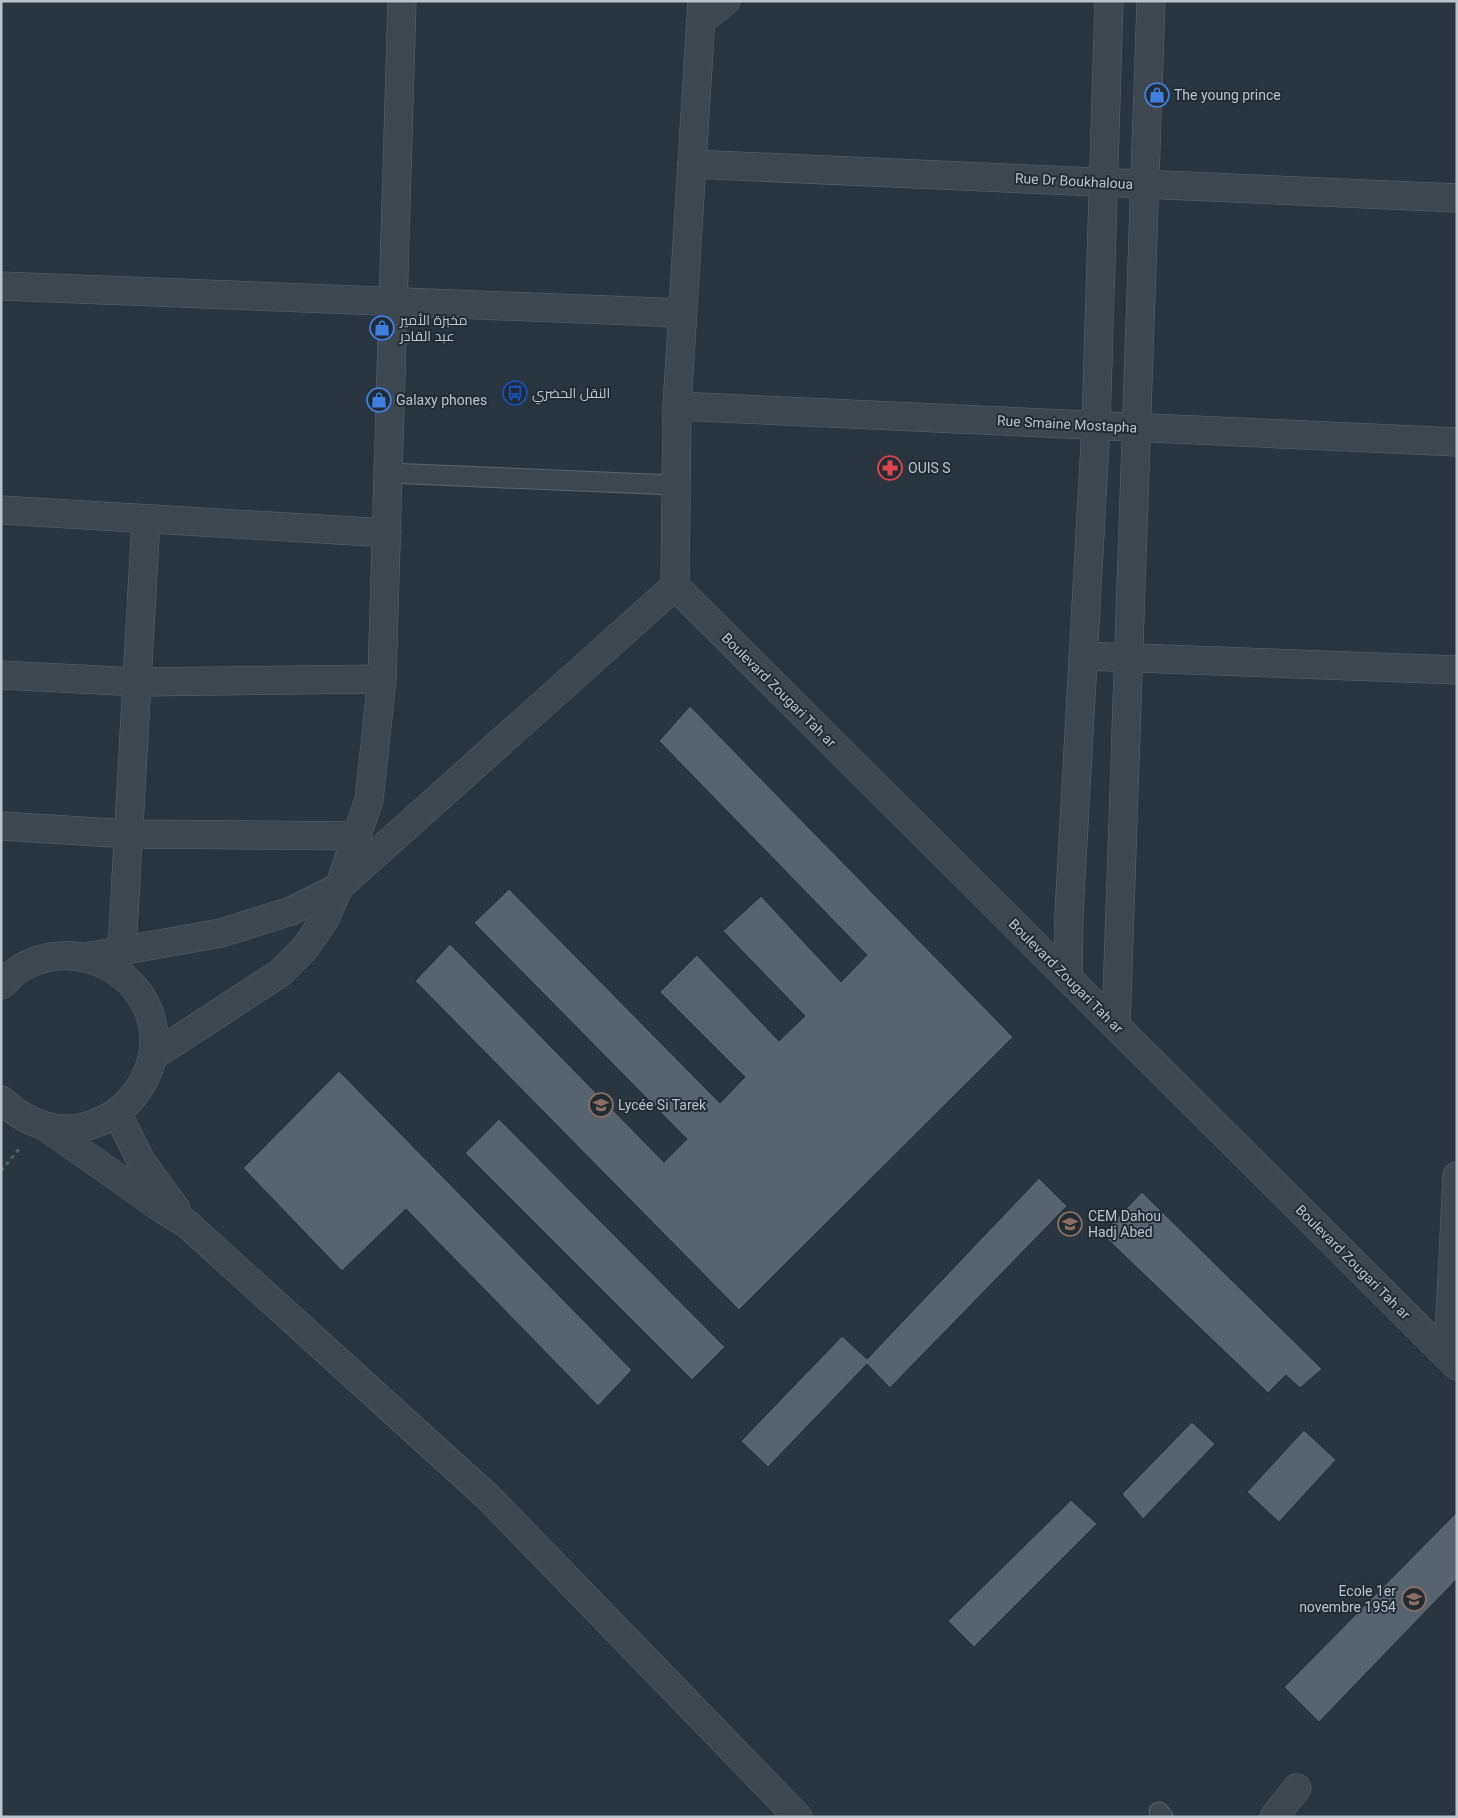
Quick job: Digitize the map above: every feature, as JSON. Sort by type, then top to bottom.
[{"type":"street","points":[[153,1056],[280,973],[305,948],[325,920],[339,887],[369,800],[382,679],[402,1]]},
{"type":"street","points":[[86,957],[221,933],[291,911],[339,887],[675,586],[674,485],[677,406],[702,11],[726,1]]},
{"type":"street","points":[[1068,978],[1096,425],[1109,1]]},
{"type":"street","points":[[1116,1026],[1151,1]]},
{"type":"street","name":"Rue Dr Boukhaloua","points":[[692,164],[1457,198]]},
{"type":"street","points":[[1,286],[683,313]]},
{"type":"street","name":"Rue Smaine Mostapha","points":[[677,406],[1457,442]]},
{"type":"street","points":[[1,510],[387,533]]},
{"type":"street","points":[[122,950],[146,520]]},
{"type":"street","name":"Boulevard Zougari Tah ar","points":[[675,586],[1116,1026],[1454,1357]]},
{"type":"street","points":[[1083,656],[1457,670]]},
{"type":"street","points":[[1,675],[138,682],[382,679]]},
{"type":"street","points":[[1,826],[129,834],[357,836]]},
{"type":"street","points":[[8,973],[41,959],[63,955],[86,957],[110,966],[130,983],[145,1004],[153,1029],[153,1056],[141,1088],[117,1113],[101,1122],[84,1128],[65,1130],[46,1127]]},
{"type":"street","points":[[1,1100],[18,1115],[46,1127],[160,1208],[186,1223]]},
{"type":"street","points":[[117,1113],[140,1161],[186,1223],[489,1498],[798,1817]]},
{"type":"street","points":[[1454,1357],[1457,1176]]},
{"type":"street","points":[[1274,1817],[1297,1788]]},
{"type":"lane","points":[[388,473],[674,485]]},
{"type":"building","points":[[690,706],[1013,1037],[739,1310],[415,981],[450,944],[664,1162],[687,1139],[474,923],[509,889],[720,1103],[745,1077],[660,992],[697,955],[779,1041],[805,1016],[723,931],[761,896],[841,982],[867,955],[659,741]]},
{"type":"building","points":[[339,1071],[632,1370],[598,1406],[406,1209],[342,1271],[243,1168]]},
{"type":"building","points":[[499,1119],[725,1347],[692,1380],[465,1153]]},
{"type":"building","points":[[1039,1178],[1067,1206],[890,1388],[867,1364],[768,1467],[741,1441],[842,1336],[867,1359]]},
{"type":"building","points":[[1142,1192],[1322,1369],[1300,1388],[1286,1375],[1268,1393],[1102,1234]]},
{"type":"building","points":[[1192,1422],[1215,1444],[1143,1519],[1122,1494]]},
{"type":"building","points":[[1304,1430],[1336,1460],[1279,1522],[1247,1492]]},
{"type":"building","points":[[1071,1500],[1097,1524],[974,1647],[948,1621]]},
{"type":"building","points":[[1457,1512],[1457,1579],[1319,1722],[1284,1687]]},
{"type":"place","name":"The young prince","points":[[1157,95]]},
{"type":"place","name":"مخبزة الأمير عبد القادر","points":[[382,328]]},
{"type":"place","name":"النقل الحضري","points":[[515,393]]},
{"type":"place","name":"Galaxy phones","points":[[379,400]]},
{"type":"place","name":"OUIS S","points":[[890,468]]},
{"type":"place","name":"Lycée Si Tarek","points":[[601,1105]]},
{"type":"place","name":"CEM Dahou Hadj Abed","points":[[1070,1224]]},
{"type":"place","name":"Ecole 1er novembre 1954","points":[[1414,1599]]}]
